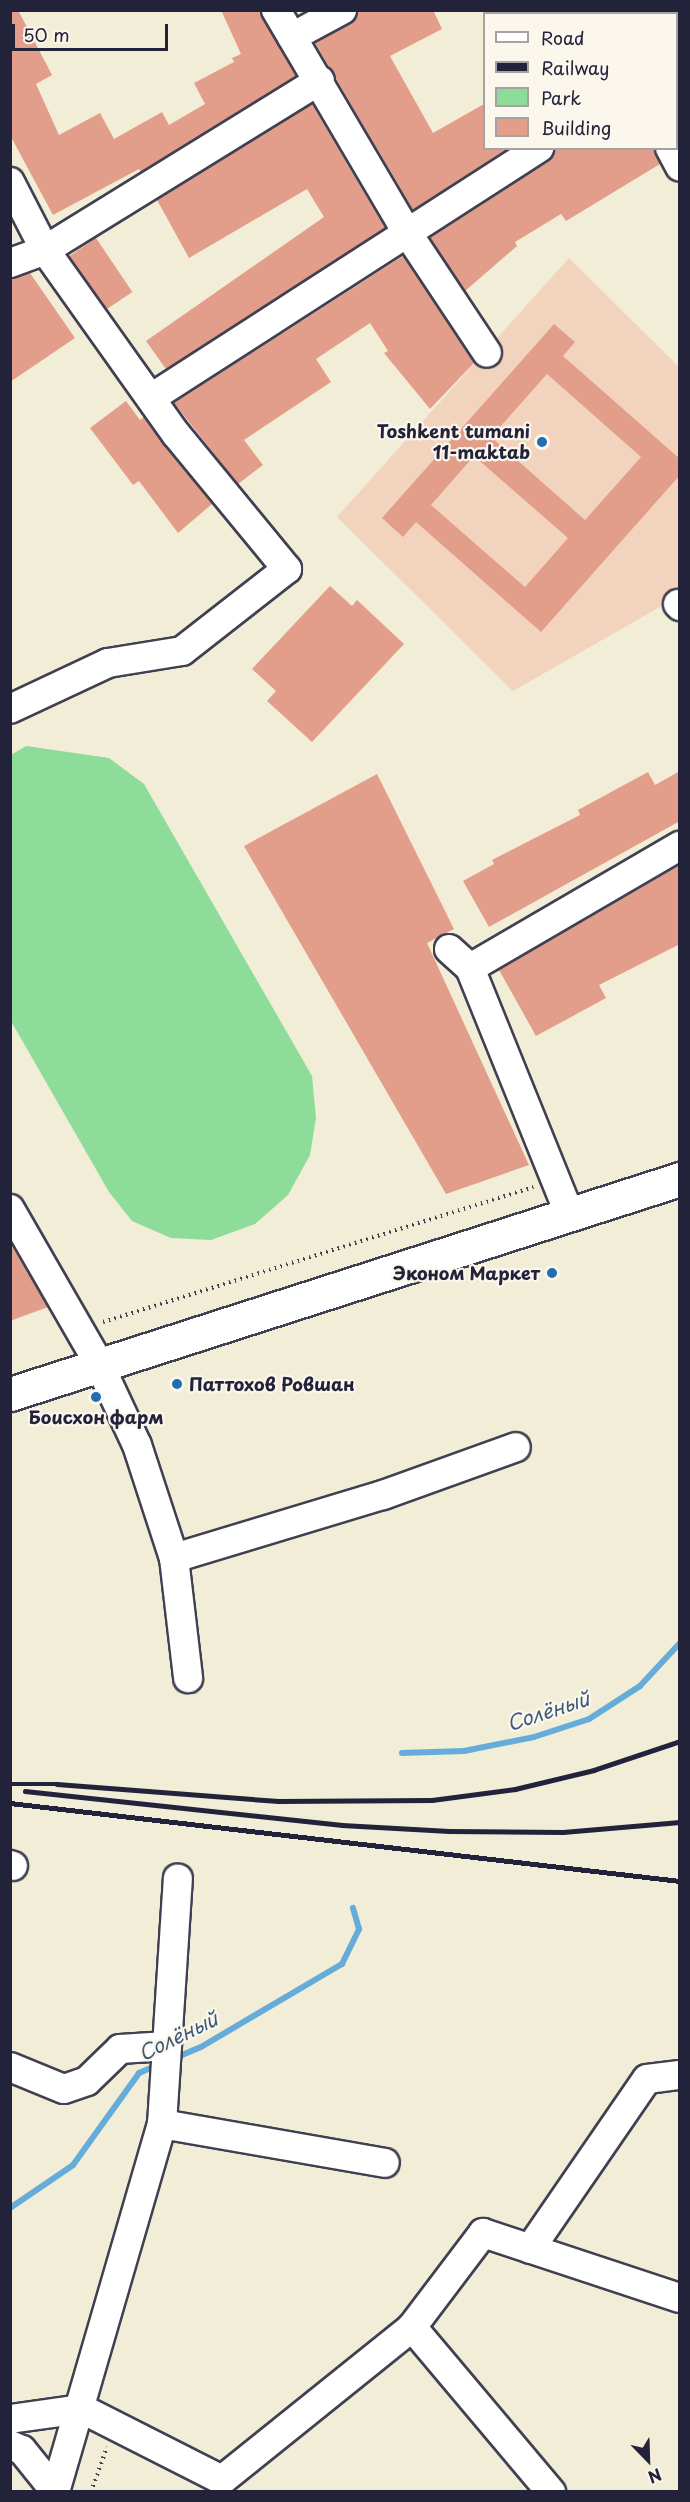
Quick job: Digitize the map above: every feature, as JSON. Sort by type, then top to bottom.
[{"type":"main road","points":[[10,1394],[680,1179]]},
{"type":"street","points":[[276,10],[320,80],[406,231],[487,353]]},
{"type":"street","points":[[292,37],[342,10]]},
{"type":"street","points":[[10,263],[45,250],[320,80]]},
{"type":"street","points":[[151,398],[406,231],[536,150]]},
{"type":"street","points":[[671,150],[680,166]]},
{"type":"street","points":[[10,182],[45,250],[176,434],[287,569],[182,651],[108,663],[10,709]]},
{"type":"street","points":[[470,968],[680,846]]},
{"type":"street","points":[[449,949],[470,968],[570,1216]]},
{"type":"street","points":[[10,1209],[99,1364],[136,1445],[174,1558],[188,1678]]},
{"type":"street","points":[[174,1558],[383,1495],[516,1447]]},
{"type":"street","points":[[55,2491],[82,2409],[163,2113],[178,1879]]},
{"type":"street","points":[[10,2067],[64,2089],[87,2081],[120,2049],[167,2050]]},
{"type":"street","points":[[530,2248],[647,2079],[680,2075]]},
{"type":"street","points":[[163,2113],[385,2163]]},
{"type":"street","points":[[10,2420],[82,2409],[225,2486],[412,2327],[483,2233],[680,2298]]},
{"type":"street","points":[[412,2327],[551,2492]]},
{"type":"street","points":[[10,2445],[22,2450],[55,2491]]},
{"type":"path","points":[[79,1330],[555,1180]]},
{"type":"path","points":[[91,2492],[114,2425]]},
{"type":"shaded area","name":"Toshkent tumani 11-maktab","points":[[569,258],[679,367],[679,596],[513,691],[337,517]]},
{"type":"green space","points":[[26,746],[109,758],[144,784],[312,1076],[316,1118],[310,1155],[288,1195],[255,1224],[211,1240],[171,1238],[132,1221],[109,1192],[11,1021],[11,755]]},
{"type":"building","points":[[10,10],[18,10],[52,75],[36,84],[59,135],[100,113],[114,139],[162,112],[169,125],[205,104],[194,83],[234,62],[232,58],[241,54],[221,10],[260,10],[296,76],[141,172],[139,169],[53,215],[10,135]]},
{"type":"building","points":[[358,10],[433,10],[442,29],[390,56],[433,133],[483,105],[483,150],[505,150],[413,210],[315,43],[350,24]]},
{"type":"building","points":[[312,104],[385,228],[166,369],[146,341],[324,217],[307,189],[189,258],[157,200]]},
{"type":"building","points":[[554,150],[655,150],[660,164],[566,221],[561,214],[515,242],[517,246],[465,291],[430,238],[548,162]]},
{"type":"building","points":[[96,238],[132,292],[106,310],[69,256]]},
{"type":"building","points":[[403,256],[474,363],[430,409],[384,353],[388,351],[370,323],[316,359],[331,382],[244,440],[263,465],[238,484],[174,403]]},
{"type":"building","points":[[30,273],[75,338],[10,382],[10,279]]},
{"type":"building","points":[[554,324],[575,342],[563,356],[680,459],[680,475],[541,632],[416,522],[403,537],[382,518]],"holes":[[[547,374],[641,457],[585,520],[491,437]],[[474,456],[568,538],[525,587],[431,505]]]},
{"type":"building","points":[[126,401],[140,420],[144,417],[212,504],[178,533],[139,481],[133,485],[90,428]]},
{"type":"building","points":[[330,586],[352,606],[357,600],[404,644],[312,742],[267,701],[276,691],[252,669]]},
{"type":"building","points":[[680,771],[680,821],[489,927],[463,881],[494,864],[492,860],[580,815],[578,810],[648,772],[655,785]]},
{"type":"building","points":[[377,774],[454,929],[427,943],[529,1165],[446,1194],[244,846]]},
{"type":"building","points":[[680,865],[680,944],[599,985],[606,998],[536,1036],[499,970]]},
{"type":"building","points":[[10,1243],[48,1307],[10,1321]]},
{"type":"waterway","name":"Солёный","points":[[402,1753],[464,1751],[534,1737],[589,1719],[640,1686],[680,1643]]},
{"type":"waterway","name":"Солёный","points":[[175,2058],[201,2047],[342,1964],[359,1929],[353,1908]]},
{"type":"waterway","name":"Солёный","points":[[10,2208],[73,2165],[139,2073],[158,2065]]},
{"type":"railway","points":[[10,1784],[57,1784],[278,1801],[432,1800],[515,1789],[594,1770],[680,1741]]},
{"type":"railway","points":[[25,1791],[342,1825],[449,1831],[563,1832],[680,1822]]},
{"type":"railway","points":[[10,1803],[680,1881]]},
{"type":"place","name":"Toshkent tumani 11-maktab","points":[[542,442]]},
{"type":"place","name":"Эконом Маркет","points":[[552,1273]]},
{"type":"place","name":"Паттохов Ровшан","points":[[177,1384]]},
{"type":"place","name":"Боисхон фарм","points":[[96,1397]]}]
